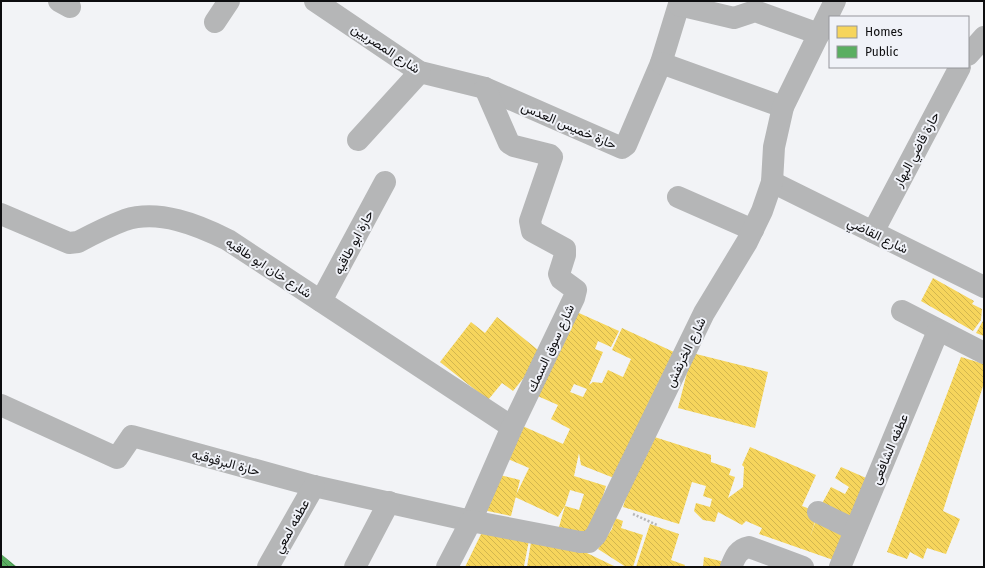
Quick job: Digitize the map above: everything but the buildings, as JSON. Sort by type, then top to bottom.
[{"type":"street","points":[[215,22],[229,1]]},
{"type":"street","name":"شارع المصريين","points":[[315,1],[420,72],[486,88]]},
{"type":"street","name":"شارع الخرنفش","points":[[472,521],[580,542],[589,542],[593,539],[704,313],[753,230],[762,211],[772,182],[774,147],[784,107],[835,1]]},
{"type":"street","name":"حارة خميس العدس","points":[[486,88],[622,148],[626,145],[661,63],[679,3],[734,18],[755,11],[819,34]]},
{"type":"street","points":[[661,63],[784,107]]},
{"type":"street","name":"حارة قاضي البهار","points":[[873,232],[959,68]]},
{"type":"street","points":[[358,140],[420,72]]},
{"type":"street","name":"شارع سوق السمك","points":[[472,521],[512,427],[574,298],[576,290],[561,278],[559,274],[565,255],[565,249],[532,231],[530,228],[530,222],[552,157],[550,155],[514,146],[508,143],[486,88]]},
{"type":"street","name":"حارة ابو طاقيه","points":[[321,301],[385,182]]},
{"type":"street","name":"شارع القاضي","points":[[772,182],[984,287]]},
{"type":"street","points":[[678,197],[753,230]]},
{"type":"street","name":"شارع خان ابو طاقيه","points":[[1,214],[69,243],[78,242],[126,220],[149,217],[181,220],[210,231],[228,240],[512,427]]},
{"type":"street","points":[[902,311],[938,332],[984,353]]},
{"type":"street","name":"عطفه الشافعى","points":[[840,567],[938,332]]},
{"type":"street","name":"حارة البرقوقيه","points":[[1,405],[117,458],[132,436],[314,486],[472,521]]},
{"type":"street","name":"عطفه لمعي","points":[[268,567],[314,486]]},
{"type":"street","points":[[355,567],[389,502]]},
{"type":"street","points":[[818,512],[855,530]]},
{"type":"street","points":[[447,567],[472,521]]},
{"type":"street","points":[[731,567],[737,554],[742,548],[749,546],[803,567]]}]
